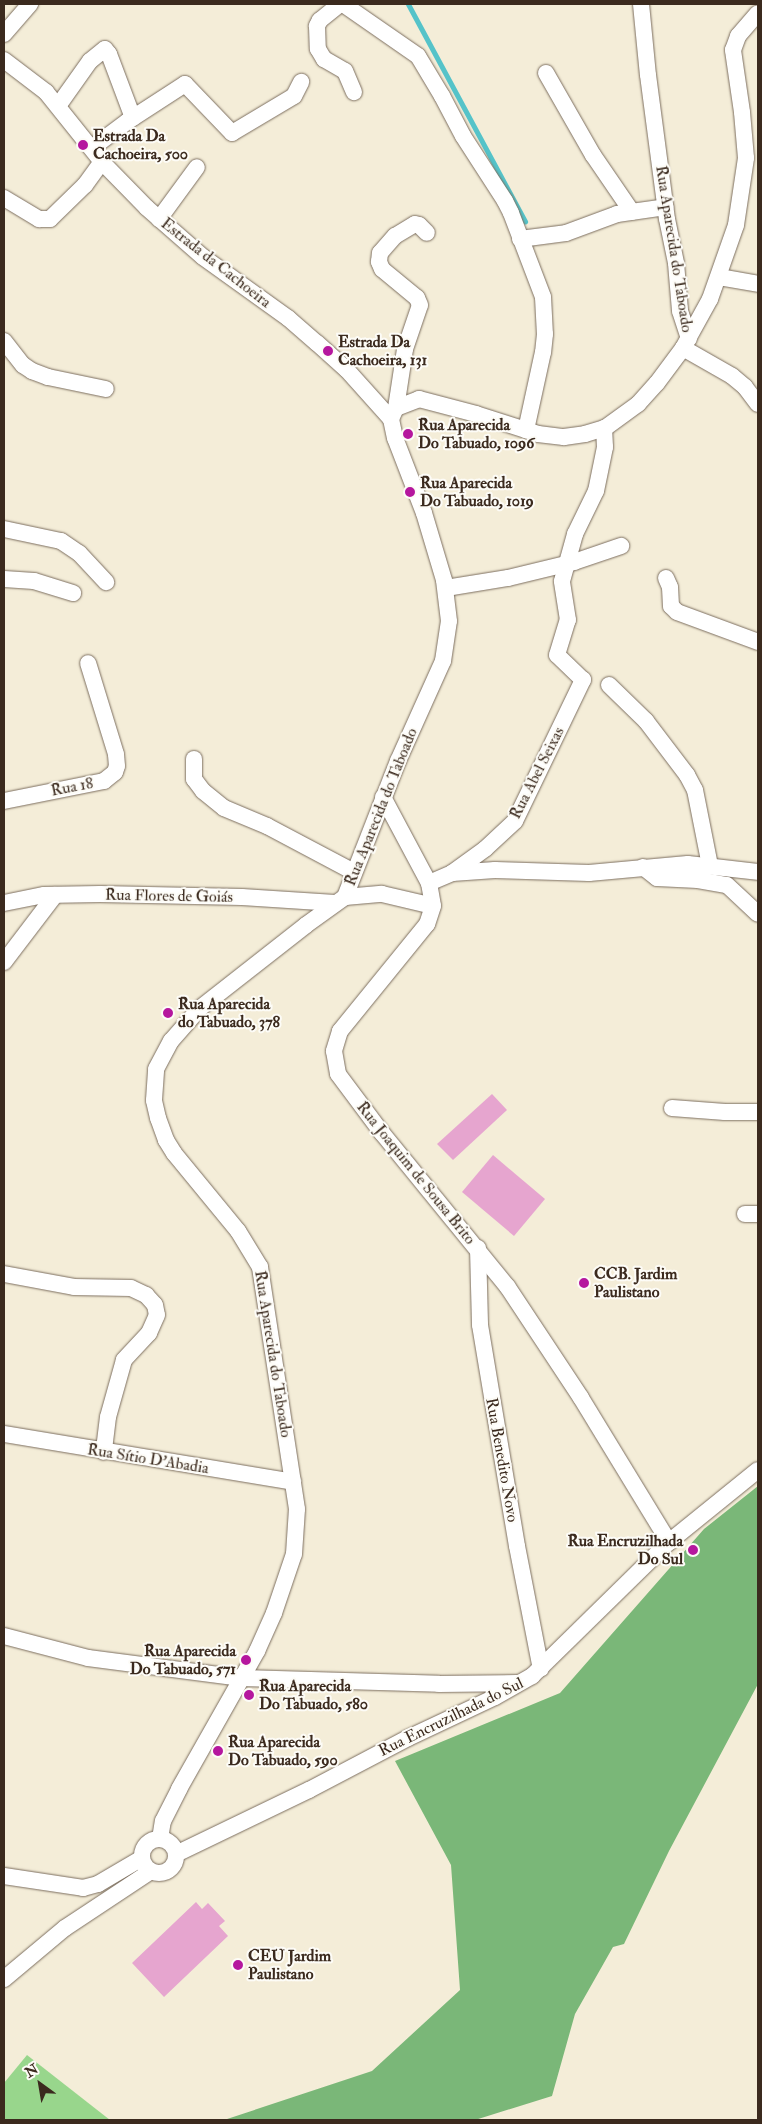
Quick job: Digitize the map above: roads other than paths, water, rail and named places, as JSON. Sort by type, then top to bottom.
[{"type":"street","points":[[4,34],[30,4]]},
{"type":"street","points":[[354,92],[345,71],[324,59],[318,49],[317,33],[320,20],[341,4],[418,56],[463,136],[505,201],[542,291],[545,318],[543,352],[526,430]]},
{"type":"street","name":"Rua Aparecida do Taboado","points":[[160,1839],[164,1821],[179,1789],[242,1678],[274,1613],[294,1554],[297,1509],[260,1267],[238,1231],[174,1153],[158,1118],[154,1084],[162,1055],[171,1041],[199,1009],[340,900],[354,872],[382,798],[443,661],[449,621],[446,588],[424,513],[395,438],[393,414],[419,399],[538,434],[564,437],[585,434],[604,428],[638,404],[663,376],[686,344],[680,311],[676,263],[666,207],[641,4]]},
{"type":"street","points":[[758,13],[738,36],[733,50],[751,170],[719,277],[710,299],[686,344],[732,376],[745,387],[758,404]]},
{"type":"street","points":[[58,106],[90,61],[105,49],[109,54],[133,118]]},
{"type":"street","name":"Estrada da Cachoeira","points":[[4,60],[26,75],[58,106],[102,162],[159,219],[204,257],[317,343],[393,414]]},
{"type":"street","points":[[546,73],[593,155],[632,212]]},
{"type":"street","points":[[92,148],[133,118],[186,84],[232,133],[294,96],[301,82]]},
{"type":"street","points":[[4,198],[39,220],[50,219],[84,185],[102,162]]},
{"type":"street","points":[[159,219],[197,168]]},
{"type":"street","points":[[520,239],[566,233],[612,216],[666,207]]},
{"type":"street","points":[[393,414],[405,349],[420,305],[417,298],[387,273],[379,262],[380,253],[395,236],[415,224],[423,229]]},
{"type":"street","points":[[719,277],[758,284]]},
{"type":"street","points":[[4,341],[23,364],[32,371],[48,377],[106,389]]},
{"type":"street","points":[[567,563],[575,534],[596,491],[605,448],[604,428]]},
{"type":"street","points":[[4,528],[61,541],[79,553],[106,582]]},
{"type":"street","points":[[446,588],[508,578],[567,563],[621,546]]},
{"type":"street","name":"Rua Abel Seixas","points":[[452,873],[485,849],[515,821],[583,680],[557,655],[568,620],[562,581],[567,563]]},
{"type":"street","points":[[666,578],[670,587],[671,606],[676,612],[758,642]]},
{"type":"street","points":[[4,579],[34,581],[73,593]]},
{"type":"street","name":"Rua 18","points":[[4,800],[104,780],[115,772],[117,766],[116,754],[88,663]]},
{"type":"street","points":[[609,685],[646,721],[687,775],[695,790],[710,866]]},
{"type":"street","points":[[194,760],[194,779],[203,791],[224,808],[267,826],[354,872]]},
{"type":"street","points":[[382,798],[429,883],[433,906]]},
{"type":"street","points":[[429,883],[452,873],[495,870],[589,873],[688,864],[758,872]]},
{"type":"street","points":[[643,867],[657,878],[698,880],[727,885],[758,914]]},
{"type":"street","name":"Rua Flores de Goiás","points":[[4,903],[21,898],[55,895],[340,900],[382,894],[433,906]]},
{"type":"street","points":[[4,962],[55,895]]},
{"type":"street","name":"Rua Joaquim de Sousa Brito","points":[[433,906],[427,924],[340,1031],[336,1040],[335,1062],[344,1083],[507,1286],[580,1398],[669,1542]]},
{"type":"street","points":[[672,1108],[725,1112],[758,1112]]},
{"type":"street","name":"Rua Benedito Novo","points":[[478,1248],[480,1325],[515,1536],[541,1669]]},
{"type":"street","points":[[4,1274],[74,1287],[131,1288],[146,1295],[155,1305],[157,1314],[149,1333],[124,1360],[108,1417],[104,1452]]},
{"type":"street","name":"Rua Sítio D'Abadia","points":[[4,1434],[293,1482]]},
{"type":"street","name":"Rua Encruzilhada do Sul","points":[[176,1854],[309,1790],[364,1760],[520,1683],[541,1669],[669,1542],[758,1470]]},
{"type":"street","points":[[4,1636],[88,1658],[242,1678],[439,1684],[520,1683]]},
{"type":"street","points":[[4,1979],[65,1928],[94,1910],[146,1864],[146,1845],[151,1840],[160,1839],[170,1842],[176,1854],[176,1861],[168,1871],[161,1873],[146,1864]]},
{"type":"street","points":[[4,1876],[83,1888],[98,1884],[146,1864]]},
{"type":"street","points":[[83,1888],[92,1897],[94,1910]]},
{"type":"waterway","points":[[408,4],[525,221]]},
{"type":"place","name":"Estrada Da Cachoeira, 500","points":[[83,145]]},
{"type":"place","name":"Estrada Da Cachoeira, 131","points":[[328,351]]},
{"type":"place","name":"Rua Aparecida Do Tabuado, 1096","points":[[408,434]]},
{"type":"place","name":"Rua Aparecida Do Tabuado, 1019","points":[[410,492]]},
{"type":"place","name":"Rua Aparecida do Tabuado, 378","points":[[168,1013]]},
{"type":"place","name":"CCB. Jardim Paulistano","points":[[584,1283]]},
{"type":"place","name":"Rua Encruzilhada Do Sul","points":[[693,1550]]},
{"type":"place","name":"Rua Aparecida Do Tabuado, 571","points":[[246,1660]]},
{"type":"place","name":"Rua Aparecida Do Tabuado, 580","points":[[249,1695]]},
{"type":"place","name":"Rua Aparecida Do Tabuado, 590","points":[[218,1751]]},
{"type":"place","name":"CEU Jardim Paulistano","points":[[238,1965]]}]
